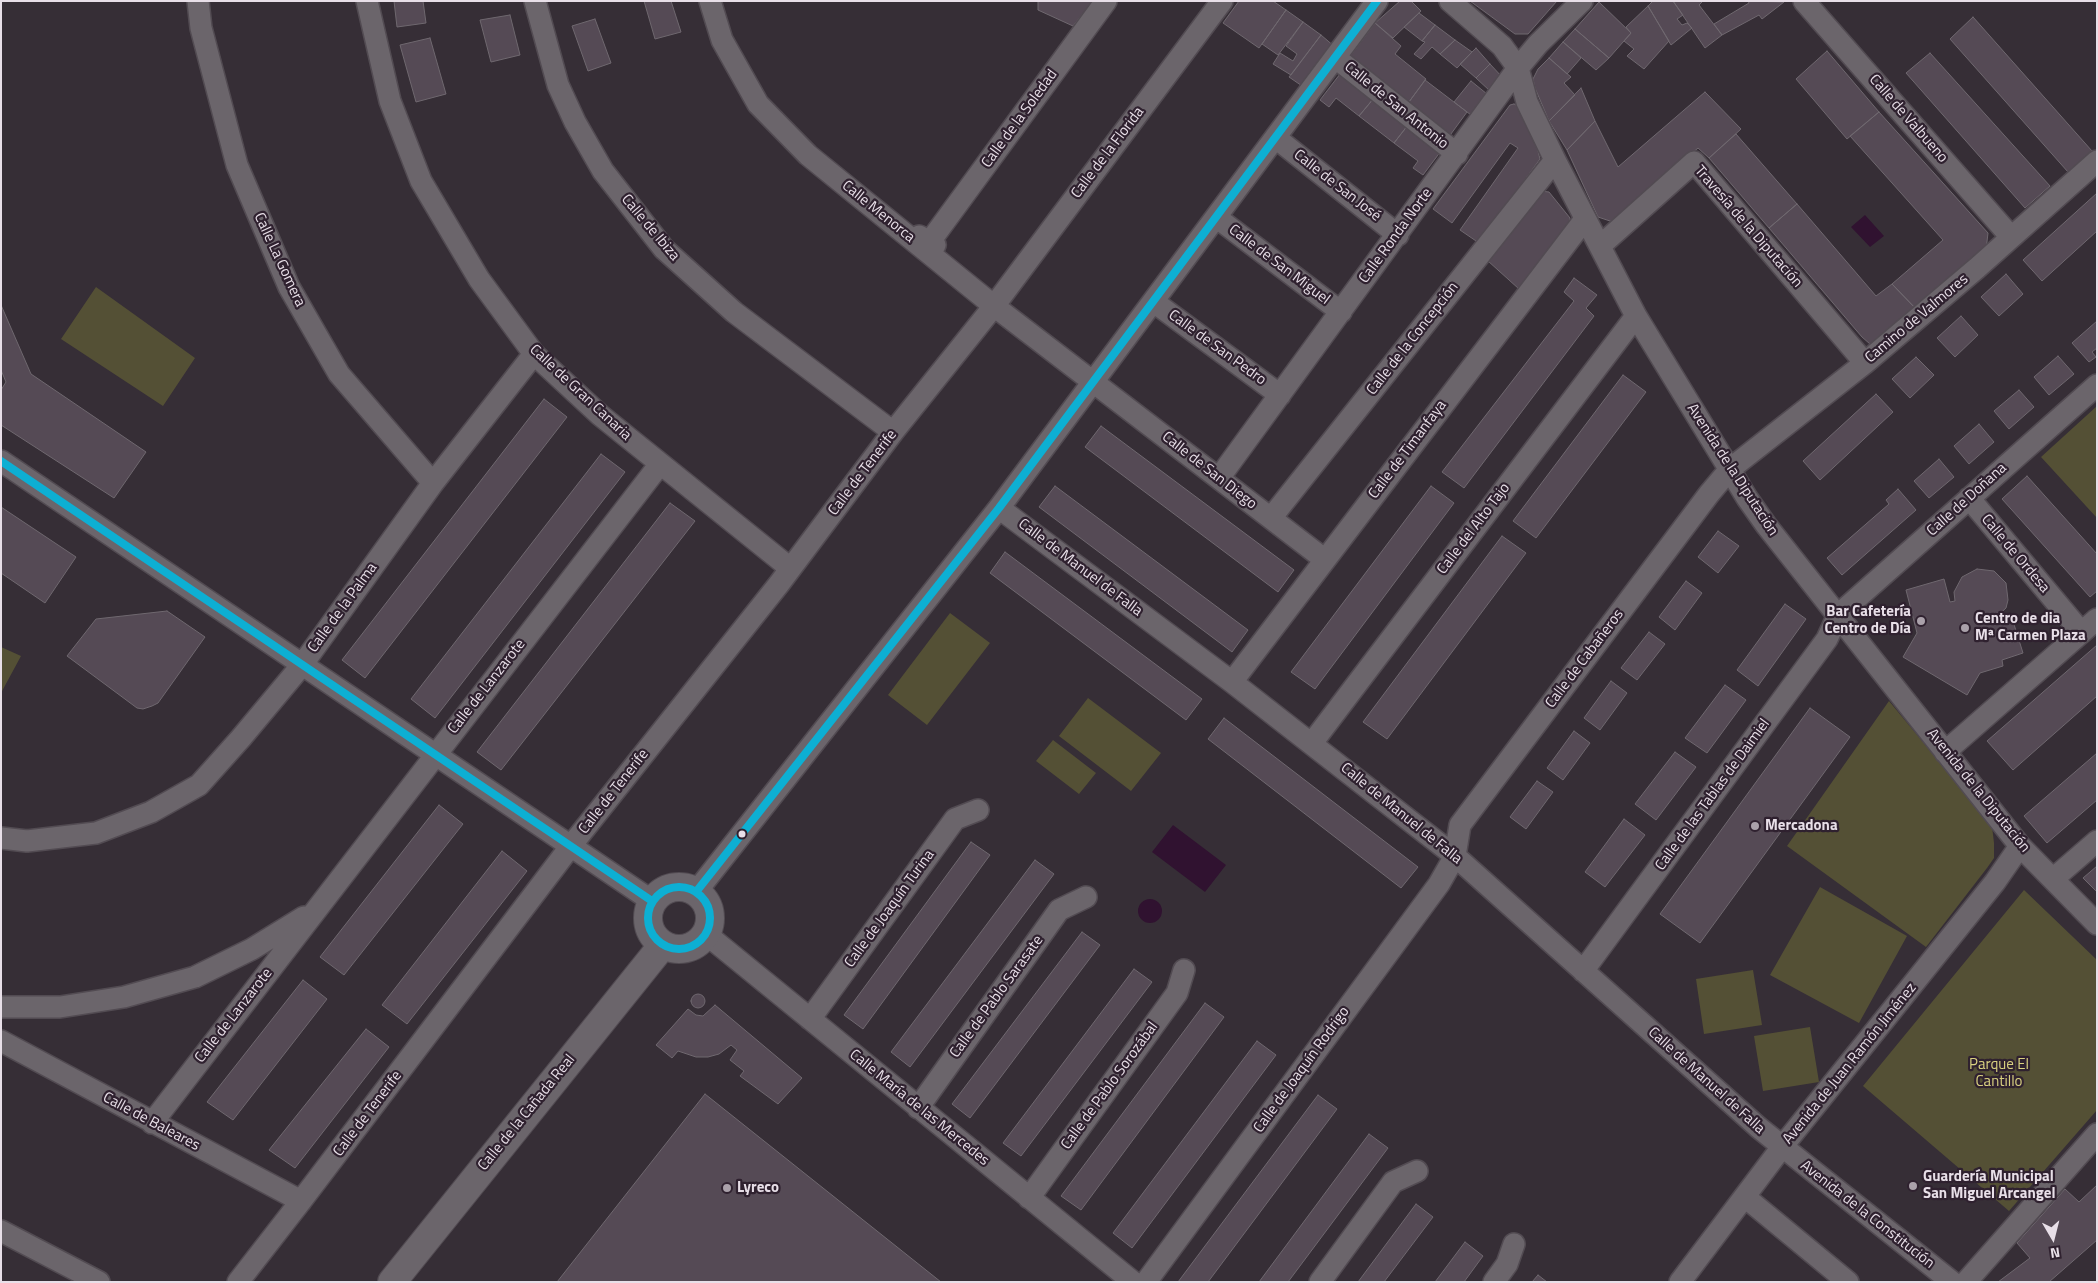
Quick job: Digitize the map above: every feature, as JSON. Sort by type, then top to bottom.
[{"type":"street","name":"Calle La Gomera","points":[[198,1],[201,28],[237,165],[290,287],[339,374],[432,483]]},
{"type":"street","name":"Calle de Gran Canaria","points":[[367,1],[390,100],[421,181],[479,280],[534,354],[600,415],[790,568]]},
{"type":"street","name":"Calle de Ibiza","points":[[535,1],[558,85],[575,122],[603,171],[664,249],[734,312],[893,432]]},
{"type":"street","name":"Calle Menorca","points":[[710,1],[722,40],[758,104],[808,155],[928,245],[994,306],[1094,383]]},
{"type":"street","name":"Calle de la Soledad","points":[[928,245],[1106,1]]},
{"type":"street","name":"Calle de la Florida","points":[[994,306],[1222,1]]},
{"type":"street","points":[[696,892],[1094,383],[1377,1]]},
{"type":"street","name":"Avenida de la Diputación","points":[[1450,1],[1502,46],[1518,68],[1527,102],[1636,316],[1747,498],[1766,525],[2020,846],[2097,924]]},
{"type":"street","name":"Calle Ronda Norte","points":[[1219,478],[1518,68],[1538,44],[1582,1]]},
{"type":"street","name":"Calle de Valbueno","points":[[1804,1],[2012,237]]},
{"type":"street","name":"Calle de San Antonio","points":[[1336,58],[1457,154]]},
{"type":"street","name":"Calle de San José","points":[[1276,138],[1398,235]]},
{"type":"street","name":"Calle de la Concepción","points":[[1271,518],[1555,160]]},
{"type":"street","name":"Camino de Valmores","points":[[1730,469],[1865,363],[2012,237],[2097,161]]},
{"type":"street","name":"Travesía de la Diputación","points":[[1600,246],[1694,162],[1865,363]]},
{"type":"street","name":"Calle de San Miguel","points":[[1216,218],[1341,312]]},
{"type":"street","name":"Calle de Timanfaya","points":[[1232,682],[1585,219]]},
{"type":"street","name":"Calle de San Pedro","points":[[1154,302],[1280,395]]},
{"type":"street","name":"Calle de Tenerife","points":[[238,1282],[570,847],[790,568],[893,432],[994,306]]},
{"type":"street","name":"Calle del Alto Tajo","points":[[1312,743],[1636,316]]},
{"type":"street","name":"Calle de la Palma","points":[[1,838],[27,842],[96,833],[151,812],[198,785],[302,665],[432,483],[534,354]]},
{"type":"street","name":"Calle de San Diego","points":[[1094,383],[1324,559]]},
{"type":"street","name":"Calle de Doñana","points":[[1838,615],[2097,385]]},
{"type":"street","points":[[1,461],[652,901]]},
{"type":"street","name":"Calle de Lanzarote","points":[[152,1123],[660,464]]},
{"type":"street","name":"Calle de Cabañeros","points":[[1455,856],[1460,825],[1709,494],[1730,469]]},
{"type":"street","name":"Calle de Ordesa","points":[[1969,498],[2089,626]]},
{"type":"street","name":"Calle de Manuel de Falla","points":[[998,508],[1232,682],[1455,856],[1782,1147]]},
{"type":"street","name":"Calle de las Tablas de Daimiel","points":[[1583,971],[1827,639],[1838,615]]},
{"type":"street","points":[[1945,752],[2089,626]]},
{"type":"street","name":"Calle de Joaquín Turina","points":[[810,1019],[955,819],[978,810]]},
{"type":"street","points":[[2053,879],[2097,841]]},
{"type":"street","name":"Avenida de Juan Ramón Jiménez","points":[[1681,1281],[1782,1147],[1989,890],[2020,846]]},
{"type":"street","name":"Calle de Joaquín Rodrigo","points":[[1146,1282],[1439,884],[1455,856]]},
{"type":"street","points":[[672,887],[684,887],[696,892],[707,903],[709,911],[710,919],[706,934],[698,944],[686,949],[674,950],[662,946],[650,934],[646,917],[652,901],[660,892],[672,887]]},
{"type":"street","name":"Calle de Pablo Sarasate","points":[[918,1108],[1059,910],[1086,897]]},
{"type":"street","name":"Calle de Lanzarote","points":[[1,1007],[60,1006],[124,997],[195,977],[252,949],[316,910]]},
{"type":"street","name":"Calle María de las Mercedes","points":[[706,934],[1133,1282]]},
{"type":"street","name":"Calle de la Cañada Real","points":[[392,1282],[662,946]]},
{"type":"street","name":"Calle de Pablo Sorozábal","points":[[1029,1198],[1177,993],[1184,970]]},
{"type":"street","name":"Calle de Baleares","points":[[1,1041],[301,1201]]},
{"type":"street","points":[[1966,1282],[2097,1134]]},
{"type":"street","name":"Avenida de la Constitución","points":[[1782,1147],[1952,1282]]},
{"type":"street","points":[[1320,1282],[1393,1182],[1417,1171]]},
{"type":"street","points":[[1745,1197],[1848,1282]]},
{"type":"street","points":[[1,1231],[99,1282]]},
{"type":"street","points":[[1494,1282],[1507,1264],[1514,1244]]},
{"type":"green space","points":[[96,287],[195,358],[163,406],[61,339]]},
{"type":"green space","points":[[2097,406],[2097,518],[2041,457]]},
{"type":"green space","points":[[950,613],[990,643],[927,725],[888,695]]},
{"type":"green space","points":[[1,647],[21,656],[1,693]]},
{"type":"green space","points":[[1088,698],[1161,753],[1131,791],[1059,736]]},
{"type":"green space","points":[[1889,701],[1992,826],[1994,858],[1926,947],[1787,846]]},
{"type":"green space","points":[[1053,740],[1096,773],[1079,794],[1036,761]]},
{"type":"green space","points":[[1820,887],[1907,936],[1859,1023],[1770,975]]},
{"type":"green space","name":"Parque El Cantillo","points":[[2024,890],[2097,960],[2097,1110],[2009,1211],[1863,1086]]},
{"type":"green space","points":[[1753,970],[1762,1025],[1704,1034],[1696,979]]},
{"type":"green space","points":[[1810,1027],[1819,1082],[1763,1091],[1754,1036]]},
{"type":"shaded area","points":[[1865,215],[1884,236],[1870,247],[1851,227]]},
{"type":"shaded area","points":[[1173,825],[1226,865],[1205,892],[1152,852]]},
{"type":"shaded area","points":[[1150,899],[1159,902],[1162,911],[1159,920],[1150,923],[1141,920],[1138,911],[1141,902]]},
{"type":"building","points":[[394,1],[423,1],[426,23],[397,27]]},
{"type":"building","points":[[644,1],[671,1],[681,32],[655,39]]},
{"type":"building","points":[[1038,1],[1093,1],[1073,26],[1038,10]]},
{"type":"building","points":[[1239,1],[1273,1],[1286,10],[1259,48],[1223,23]]},
{"type":"building","points":[[1400,1],[1411,1],[1421,11],[1393,38],[1375,23]]},
{"type":"building","points":[[1470,1],[1557,1],[1528,34],[1515,34]]},
{"type":"building","points":[[1653,1],[1673,1],[1683,15],[1677,19],[1682,25],[1687,23],[1692,28],[1671,45],[1648,6]]},
{"type":"building","points":[[1673,1],[1703,1],[1699,5],[1722,35],[1705,48]]},
{"type":"building","points":[[1748,1],[1784,2],[1762,19],[1759,15],[1722,35],[1714,24],[1749,3]]},
{"type":"building","points":[[1599,2],[1631,33],[1609,58],[1575,29]]},
{"type":"building","points":[[1648,6],[1669,41],[1644,69],[1627,56],[1634,49],[1624,41],[1631,33],[1626,27]]},
{"type":"building","points":[[1286,10],[1303,22],[1278,55],[1262,44]]},
{"type":"building","points":[[1419,13],[1435,25],[1422,41],[1404,27]]},
{"type":"building","points":[[510,15],[520,55],[491,62],[480,20]]},
{"type":"building","points":[[1973,17],[2092,151],[2068,172],[1950,39]]},
{"type":"building","points":[[595,19],[611,63],[588,71],[572,26]]},
{"type":"building","points":[[1303,22],[1321,35],[1291,75],[1273,64],[1280,53],[1293,61],[1297,54],[1286,46]]},
{"type":"building","points":[[1375,23],[1401,46],[1395,54],[1426,79],[1406,106],[1351,64],[1351,55]]},
{"type":"building","points":[[1435,25],[1455,40],[1440,54],[1432,47],[1421,59],[1414,54],[1425,42],[1422,41]]},
{"type":"building","points":[[1575,29],[1609,58],[1596,70],[1563,42]]},
{"type":"building","points":[[1321,35],[1335,47],[1305,88],[1289,77]]},
{"type":"building","points":[[430,38],[446,94],[416,102],[400,45]]},
{"type":"building","points":[[1455,40],[1472,52],[1457,68],[1440,54]]},
{"type":"building","points":[[1563,42],[1581,58],[1567,74],[1549,58]]},
{"type":"building","points":[[1476,48],[1490,64],[1476,78],[1460,64]]},
{"type":"building","points":[[1827,51],[1879,112],[1847,139],[1796,79]]},
{"type":"building","points":[[1930,53],[2050,186],[2025,208],[1906,73]]},
{"type":"building","points":[[1549,58],[1571,77],[1564,83],[1575,95],[1549,121],[1533,79],[1538,69]]},
{"type":"building","points":[[1490,64],[1503,78],[1490,91],[1476,78]]},
{"type":"building","points":[[1340,74],[1374,98],[1359,116],[1336,98],[1329,107],[1320,100]]},
{"type":"building","points":[[1425,80],[1467,112],[1448,138],[1406,106]]},
{"type":"building","points":[[1471,81],[1487,94],[1471,115],[1454,102]]},
{"type":"building","points":[[1581,88],[1595,121],[1567,150],[1549,121]]},
{"type":"building","points":[[1705,92],[1741,129],[1709,158],[1698,148],[1613,222],[1598,217],[1567,150],[1595,121],[1618,167]]},
{"type":"building","points":[[1374,98],[1408,125],[1394,143],[1359,116]]},
{"type":"building","points":[[1514,104],[1520,107],[1540,159],[1479,243],[1460,230],[1518,148],[1510,143],[1452,223],[1433,209],[1510,105]]},
{"type":"building","points":[[1879,112],[1988,233],[1986,250],[1917,310],[1892,284],[1943,240],[1850,136]]},
{"type":"building","points":[[1408,125],[1441,151],[1423,175],[1413,168],[1418,161],[1394,143]]},
{"type":"building","points":[[1736,134],[1797,204],[1769,228],[1709,158]]},
{"type":"building","points":[[1540,191],[1549,192],[1570,218],[1569,228],[1519,289],[1488,261]]},
{"type":"building","points":[[2097,193],[2097,231],[2042,281],[2023,260]]},
{"type":"building","points":[[1797,204],[1876,296],[1892,284],[1917,310],[1881,341],[1870,344],[1862,337],[1769,228]]},
{"type":"building","points":[[2006,274],[2023,294],[1999,316],[1981,297]]},
{"type":"building","points":[[1574,278],[1597,295],[1586,308],[1594,316],[1464,488],[1442,472],[1574,301],[1564,292]]},
{"type":"building","points":[[1,305],[31,374],[146,452],[114,498],[1,425],[1,390],[6,382],[1,370]]},
{"type":"building","points":[[1961,316],[1978,335],[1955,357],[1937,338]]},
{"type":"building","points":[[2097,321],[2097,348],[2092,352],[2096,357],[2089,362],[2072,343]]},
{"type":"building","points":[[2058,356],[2074,374],[2049,395],[2034,377]]},
{"type":"building","points":[[1916,357],[1934,375],[1910,398],[1892,379]]},
{"type":"building","points":[[1623,375],[1646,392],[1536,538],[1513,521]]},
{"type":"building","points":[[2019,390],[2034,407],[2009,429],[1994,411]]},
{"type":"building","points":[[1876,394],[1893,412],[1820,480],[1803,461]]},
{"type":"building","points":[[544,399],[567,417],[365,678],[342,660]]},
{"type":"building","points":[[1979,424],[1994,442],[1969,464],[1954,446]]},
{"type":"building","points":[[1101,426],[1294,570],[1278,592],[1085,447]]},
{"type":"building","points":[[601,454],[625,472],[435,718],[411,699]]},
{"type":"building","points":[[1939,459],[1954,477],[1929,498],[1914,481]]},
{"type":"building","points":[[2027,476],[2097,554],[2097,591],[2090,597],[2002,499]]},
{"type":"building","points":[[1055,486],[1248,630],[1232,652],[1039,507]]},
{"type":"building","points":[[1431,486],[1454,503],[1315,689],[1291,672]]},
{"type":"building","points":[[1898,489],[1916,510],[1842,575],[1827,558],[1889,504],[1886,500]]},
{"type":"building","points":[[670,503],[695,521],[501,770],[477,752]]},
{"type":"building","points":[[1,507],[76,557],[45,603],[1,573]]},
{"type":"building","points":[[1718,531],[1739,546],[1718,573],[1698,557]]},
{"type":"building","points":[[1502,536],[1526,553],[1387,739],[1363,722]]},
{"type":"building","points":[[1005,552],[1202,699],[1186,720],[990,573]]},
{"type":"building","name":"Centro de dia Mª Carmen Plaza","points":[[1977,569],[1994,571],[2006,583],[2008,600],[2006,608],[1993,620],[1993,623],[2012,618],[2023,653],[2002,660],[2003,666],[1980,673],[1967,695],[1903,657],[1917,633],[1906,590],[1944,579],[1950,602],[1955,601],[1954,592],[1962,577]]},
{"type":"building","points":[[1686,581],[1702,593],[1675,630],[1659,617]]},
{"type":"building","points":[[1785,604],[1806,619],[1758,686],[1737,670]]},
{"type":"building","points":[[167,611],[205,637],[158,703],[152,706],[143,709],[137,708],[67,656],[96,619]]},
{"type":"building","points":[[1649,632],[1665,644],[1637,680],[1621,668]]},
{"type":"building","points":[[2097,645],[2097,696],[2013,770],[1987,741]]},
{"type":"building","points":[[1611,681],[1627,693],[1600,730],[1584,718]]},
{"type":"building","points":[[1725,685],[1746,700],[1707,753],[1685,738]]},
{"type":"building","name":"Mercadona","points":[[1810,708],[1850,737],[1700,943],[1660,914]]},
{"type":"building","points":[[1224,718],[1418,867],[1401,888],[1208,739]]},
{"type":"building","points":[[1574,731],[1590,743],[1563,780],[1547,768]]},
{"type":"building","points":[[1675,752],[1696,767],[1656,820],[1635,804]]},
{"type":"building","points":[[2097,753],[2097,800],[2047,843],[2024,816]]},
{"type":"building","points":[[1537,781],[1553,792],[1526,829],[1510,817]]},
{"type":"building","points":[[439,805],[463,824],[344,975],[320,957]]},
{"type":"building","points":[[1624,819],[1645,835],[1605,887],[1585,872]]},
{"type":"building","points":[[971,842],[990,855],[863,1029],[844,1015]]},
{"type":"building","points":[[502,851],[527,871],[407,1024],[382,1005]]},
{"type":"building","points":[[1035,860],[1054,874],[910,1067],[891,1052]]},
{"type":"building","points":[[2097,866],[2097,892],[2083,878]]},
{"type":"building","points":[[1082,932],[1100,945],[970,1118],[952,1104]]},
{"type":"building","points":[[1134,969],[1152,982],[1021,1156],[1003,1143]]},
{"type":"building","points":[[303,980],[327,999],[233,1120],[207,1102]]},
{"type":"building","points":[[698,994],[703,996],[705,1001],[703,1006],[698,1008],[693,1006],[691,1001],[693,996]]},
{"type":"building","points":[[1205,1003],[1224,1017],[1081,1210],[1061,1196]]},
{"type":"building","points":[[715,1005],[802,1078],[778,1104],[740,1076],[744,1071],[730,1060],[737,1050],[731,1045],[719,1054],[708,1057],[696,1057],[678,1051],[672,1058],[656,1045],[688,1009],[696,1015],[703,1016]]},
{"type":"building","points":[[366,1029],[389,1047],[295,1168],[269,1150]]},
{"type":"building","points":[[1257,1041],[1276,1055],[1132,1248],[1113,1233]]},
{"type":"building","name":"Lyreco","points":[[705,1094],[941,1282],[557,1282]]},
{"type":"building","points":[[1318,1095],[1337,1109],[1208,1282],[1178,1282]]},
{"type":"building","points":[[1369,1134],[1388,1148],[1288,1282],[1259,1282]]},
{"type":"building","points":[[2097,1185],[2097,1240],[2049,1282],[1998,1282],[2030,1258],[2017,1243],[2065,1189],[2079,1202]]},
{"type":"building","points":[[1416,1204],[1433,1217],[1384,1282],[1358,1282]]},
{"type":"building","points":[[1465,1242],[1483,1256],[1464,1282],[1435,1282]]},
{"type":"building","points":[[1538,1275],[1547,1282],[1532,1282]]},
{"type":"transit line","points":[[696,892],[999,508],[1377,1]]},
{"type":"transit line","points":[[1,461],[652,901]]},
{"type":"transit line","points":[[673,887],[685,887],[701,896],[708,906],[710,918],[708,930],[701,940],[685,949],[673,949],[662,944],[653,935],[648,924],[648,912],[653,901],[662,892],[673,887]]},
{"type":"place","name":"Bar Cafetería Centro de Día","points":[[1921,621]]},
{"type":"place","name":"Centro de dia Mª Carmen Plaza","points":[[1965,628]]},
{"type":"place","name":"Mercadona","points":[[1755,826]]},
{"type":"place","name":"Guardería Municipal San Miguel Arcangel","points":[[1913,1186]]},
{"type":"place","name":"Lyreco","points":[[727,1188]]}]
